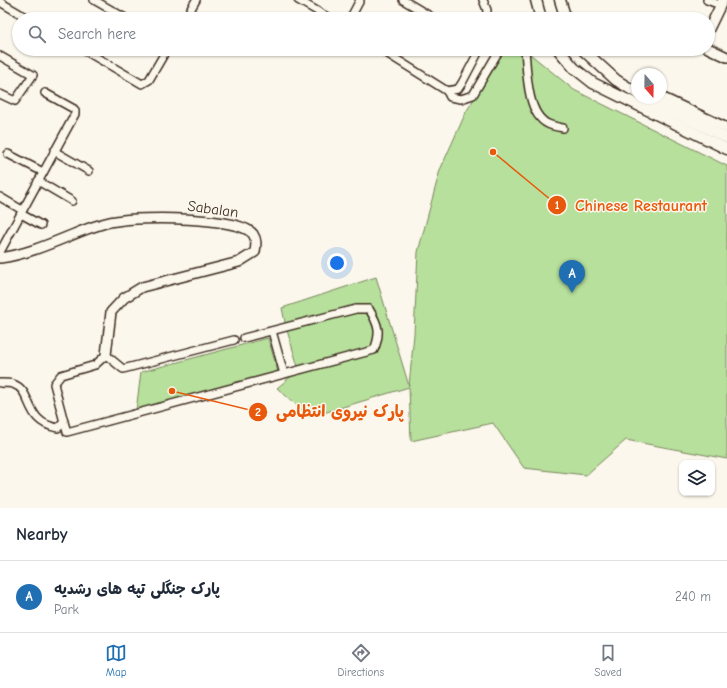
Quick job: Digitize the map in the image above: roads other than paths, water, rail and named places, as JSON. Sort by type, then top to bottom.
[{"type":"main road","points":[[536,0],[539,12]]},
{"type":"main road","points":[[560,0],[564,12]]},
{"type":"main road","points":[[564,56],[574,68],[593,83],[727,149]]},
{"type":"main road","points":[[590,56],[616,80],[631,88]]},
{"type":"main road","points":[[654,104],[727,138]]},
{"type":"street","points":[[94,0],[115,12]]},
{"type":"street","points":[[189,12],[196,0]]},
{"type":"street","points":[[298,0],[319,12]]},
{"type":"street","points":[[354,12],[360,0]]},
{"type":"street","points":[[403,0],[423,12]]},
{"type":"street","points":[[483,0],[487,12]]},
{"type":"street","points":[[0,2],[18,12]]},
{"type":"street","points":[[712,12],[718,3]]},
{"type":"street","points":[[715,51],[727,56]]},
{"type":"street","points":[[0,56],[32,75],[15,101],[0,94]]},
{"type":"street","points":[[94,56],[142,84],[149,80],[163,56]]},
{"type":"street","points":[[391,56],[447,91],[450,97],[461,99],[473,94],[496,56]]},
{"type":"street","points":[[447,91],[458,89],[476,56]]},
{"type":"street","points":[[526,56],[528,89],[536,114],[547,124],[563,128]]},
{"type":"street","points":[[0,252],[75,111],[45,92]]},
{"type":"street","points":[[667,100],[727,128]]},
{"type":"street","points":[[54,151],[89,171]]},
{"type":"street","points":[[8,154],[43,172]]},
{"type":"street","points":[[38,181],[72,201]]},
{"type":"street","points":[[0,197],[41,225]]},
{"type":"street","name":"Sabalan","points":[[0,258],[17,256],[92,227],[115,221],[144,218],[213,222],[243,227],[252,233],[256,241],[255,252],[238,262],[142,287],[124,298],[111,312],[106,355]]},
{"type":"street","points":[[234,340],[122,369],[106,355],[95,365],[61,375],[54,384],[67,432],[374,350],[379,339],[379,330],[370,309],[356,309],[244,338]]},
{"type":"street","points":[[272,331],[284,374]]},
{"type":"street","points":[[0,383],[13,384],[20,389],[26,395],[29,405],[39,421],[50,427],[58,428],[64,422]]},
{"type":"place","name":"Chinese Restaurant","points":[[493,152]]},
{"type":"place","name":"پارک جنگلی تپه های رشدیه","points":[[572,293]]},
{"type":"place","name":"پارک نیروی انتظامی","points":[[172,391]]}]
